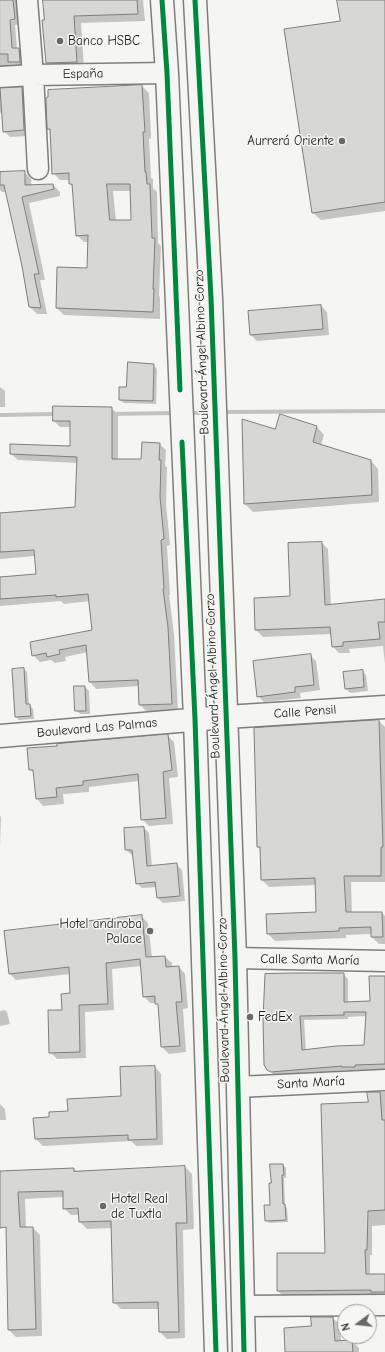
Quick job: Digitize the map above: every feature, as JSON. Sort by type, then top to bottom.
[{"type":"main road","name":"Boulevard Ángel Albino Corzo","points":[[162,0],[167,73],[195,719],[216,1352]]},
{"type":"main road","name":"Boulevard Ángel Albino Corzo","points":[[195,0],[209,258],[235,958],[244,1352]]},
{"type":"main road","name":"Calle Pensil","points":[[195,719],[385,707]]},
{"type":"main road","name":"Boulevard Las Palmas","points":[[0,736],[195,719]]},
{"type":"street","points":[[27,0],[34,75],[38,169]]},
{"type":"street","name":"España","points":[[0,77],[167,73]]},
{"type":"street","name":"Calle Santa María","points":[[235,958],[385,961]]},
{"type":"street","name":"Santa María","points":[[238,1087],[385,1080]]},
{"type":"street","points":[[243,1306],[385,1305]]},
{"type":"building","points":[[0,0],[13,0],[15,19],[10,20],[12,48],[19,48],[20,62],[8,62],[8,54],[0,54]]},
{"type":"building","points":[[43,0],[137,0],[138,14],[74,16],[77,62],[46,63],[42,20],[44,20]]},
{"type":"building","points":[[337,0],[385,0],[385,202],[312,213],[284,29],[340,21]]},
{"type":"building","points":[[142,85],[145,132],[143,132],[145,172],[147,184],[150,184],[152,238],[155,238],[153,312],[56,308],[57,267],[87,268],[88,235],[76,236],[72,184],[69,184],[69,173],[52,174],[50,129],[47,129],[46,98],[48,97],[48,90]],"holes":[[[107,184],[130,184],[131,220],[110,220]]]},
{"type":"building","points":[[22,87],[24,130],[3,132],[0,88]]},
{"type":"building","points":[[25,171],[25,185],[53,184],[54,189],[22,197],[39,274],[34,274],[41,308],[29,307],[22,266],[4,185],[0,185],[0,172]]},
{"type":"building","points":[[321,305],[323,329],[250,335],[248,311]]},
{"type":"building","points":[[128,362],[154,364],[153,401],[119,400],[119,387],[126,387]]},
{"type":"building","points":[[53,406],[112,407],[112,459],[141,459],[142,442],[160,443],[160,497],[164,539],[161,540],[163,589],[168,627],[172,704],[139,705],[138,680],[89,682],[86,645],[59,650],[60,654],[47,657],[46,653],[32,656],[30,642],[92,630],[88,594],[0,599],[0,577],[36,574],[34,550],[0,552],[0,513],[75,507],[77,457],[10,454],[10,444],[70,446],[70,421],[53,421]]},
{"type":"building","points":[[280,414],[317,426],[313,442],[371,460],[372,495],[244,504],[242,419],[275,429]]},
{"type":"building","points":[[322,542],[325,605],[385,599],[385,622],[378,622],[380,639],[343,642],[343,646],[332,647],[330,627],[255,630],[254,598],[290,596],[288,543]]},
{"type":"building","points":[[311,654],[314,685],[295,687],[295,692],[257,697],[253,661]]},
{"type":"building","points":[[24,668],[26,704],[30,704],[31,716],[15,717],[12,669]]},
{"type":"building","points":[[363,670],[364,687],[345,689],[343,672]]},
{"type":"building","points":[[74,686],[85,686],[86,711],[75,711]]},
{"type":"building","points":[[379,720],[383,847],[381,847],[381,876],[344,876],[346,912],[382,912],[383,937],[371,937],[371,927],[339,928],[339,931],[267,934],[266,914],[316,912],[315,878],[261,880],[260,847],[257,847],[254,728]]},
{"type":"building","points":[[168,734],[172,770],[163,772],[166,818],[141,820],[138,774],[83,781],[83,785],[56,788],[57,797],[36,799],[33,770],[29,770],[27,748]]},
{"type":"building","points":[[144,827],[147,866],[177,863],[180,896],[157,898],[155,882],[136,884],[132,850],[125,850],[124,828]]},
{"type":"building","points":[[142,915],[146,957],[165,956],[166,967],[179,966],[182,1002],[176,1002],[180,1046],[161,1047],[158,1004],[155,1004],[155,996],[143,997],[140,959],[106,963],[108,1004],[79,1005],[80,1052],[49,1053],[48,1010],[62,1010],[61,994],[70,993],[69,967],[9,974],[4,931]]},
{"type":"building","points":[[344,973],[344,1002],[370,1001],[369,976],[385,976],[385,1064],[271,1072],[267,1070],[264,1065],[263,1019],[265,974]],"holes":[[[344,1012],[366,1012],[364,1045],[336,1046],[302,1050],[300,1016],[344,1015]]]},
{"type":"building","points":[[155,1066],[157,1139],[128,1140],[128,1135],[35,1139],[33,1118],[49,1117],[49,1112],[68,1111],[67,1099],[121,1096],[120,1067]]},
{"type":"building","points":[[367,1092],[380,1092],[382,1120],[385,1120],[385,1210],[368,1211],[367,1250],[365,1250],[366,1274],[385,1274],[385,1292],[371,1292],[371,1290],[277,1291],[277,1253],[325,1253],[321,1104],[368,1102]]},
{"type":"building","points":[[270,1164],[283,1164],[283,1204],[285,1204],[286,1220],[265,1221],[264,1205],[270,1205]]},
{"type":"building","points":[[185,1166],[187,1223],[176,1223],[179,1332],[159,1332],[158,1302],[113,1303],[111,1221],[79,1222],[78,1208],[63,1209],[63,1191],[18,1192],[20,1227],[33,1227],[36,1329],[8,1330],[6,1227],[0,1228],[0,1171],[74,1168],[74,1171]]},
{"type":"building","points":[[311,1317],[333,1317],[335,1341],[337,1341],[337,1344],[352,1344],[353,1352],[285,1352],[284,1328],[311,1326]]},
{"type":"waterway","points":[[221,412],[385,411]]},
{"type":"waterway","points":[[107,414],[175,413]]},
{"type":"waterway","points":[[187,413],[209,413]]},
{"type":"waterway","points":[[0,415],[57,414]]},
{"type":"cycle path","points":[[162,0],[167,73],[180,390]]},
{"type":"cycle path","points":[[195,0],[211,298],[235,958],[244,1352]]},
{"type":"cycle path","points":[[182,442],[195,719],[216,1352]]},
{"type":"place","name":"Banco HSBC","points":[[60,41]]},
{"type":"place","name":"Aurrerá Oriente","points":[[342,141]]},
{"type":"place","name":"Hotel andiroba Palace","points":[[150,931]]},
{"type":"place","name":"FedEx","points":[[250,1017]]},
{"type":"place","name":"Hotel Real de Tuxtla","points":[[103,1206]]}]
